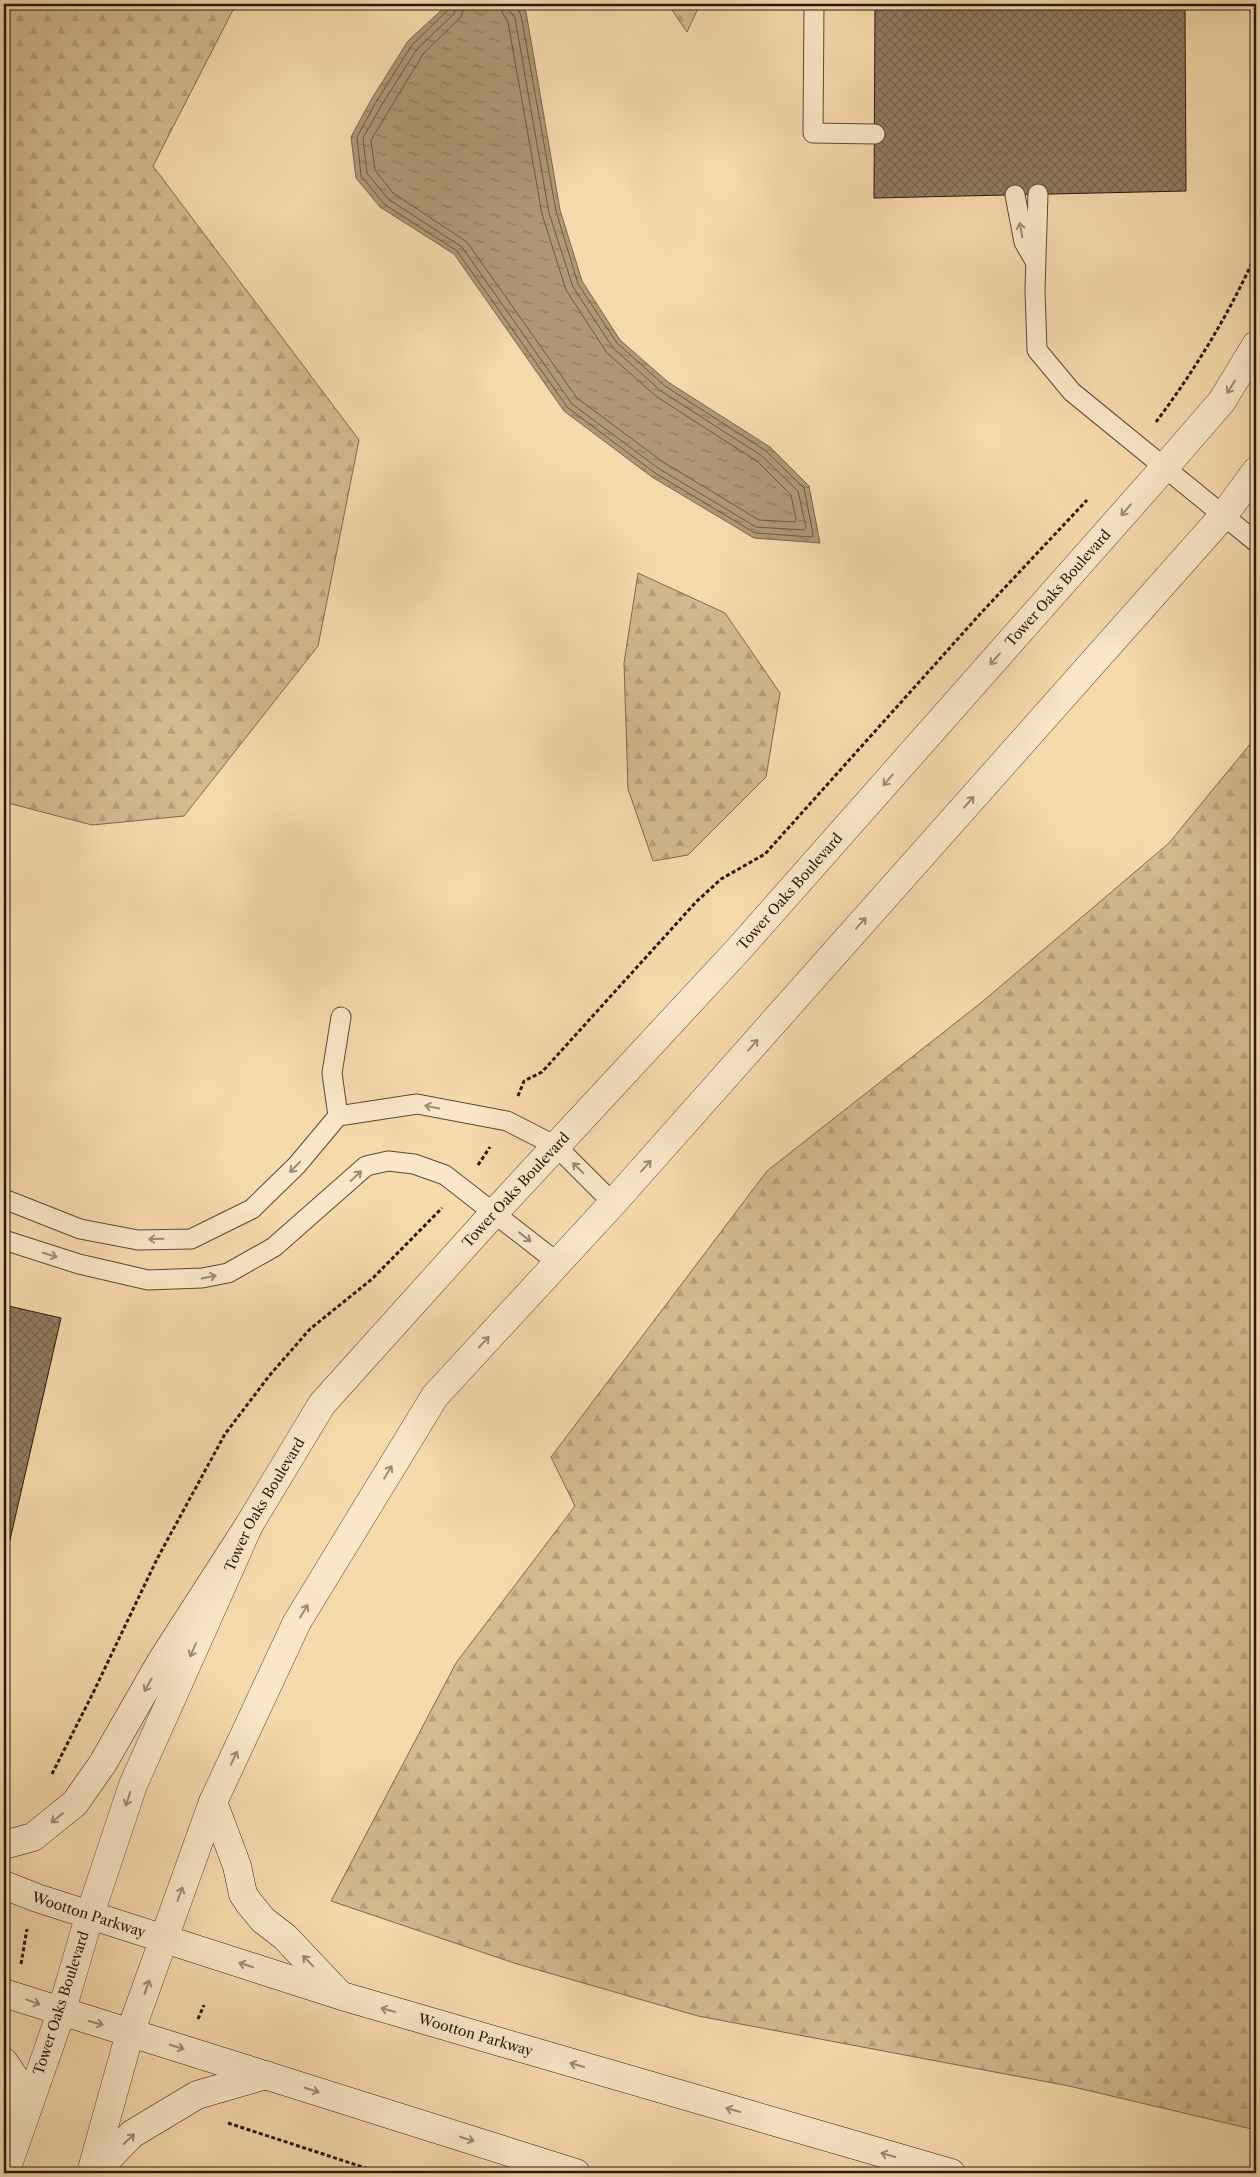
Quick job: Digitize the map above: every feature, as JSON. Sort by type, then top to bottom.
[{"type":"street","name":"Tower Oaks Boulevard","points":[[5,2173],[61,2013],[90,1914],[133,1785],[249,1525],[322,1404],[494,1213],[738,950],[1164,468],[1222,400],[1256,345]]},
{"type":"street","points":[[93,2173],[130,2033],[213,1802],[297,1622],[435,1396],[613,1203],[1223,516],[1256,471]]},
{"type":"street","points":[[4,1845],[33,1837],[75,1803],[103,1763],[162,1660],[249,1525]]},
{"type":"street","points":[[213,1802],[237,1866],[243,1894],[263,1920],[285,1937],[342,1996]]},
{"type":"street","name":"Wootton Parkway","points":[[4,1885],[37,1898],[342,1996],[951,2173]]},
{"type":"street","points":[[4,1993],[61,2013],[266,2075],[576,2173]]},
{"type":"street","points":[[4,2062],[16,2080],[15,2143]]},
{"type":"street","points":[[93,2173],[132,2134],[197,2094],[266,2075]]},
{"type":"lane","points":[[814,4],[813,133],[875,134]]},
{"type":"lane","points":[[1038,194],[1036,262],[1037,350],[1072,392],[1256,542]]},
{"type":"lane","points":[[1015,195],[1024,242],[1036,262]]},
{"type":"lane","points":[[338,1116],[332,1072],[341,1017]]},
{"type":"lane","points":[[4,1199],[80,1229],[138,1240],[191,1239],[252,1209],[297,1165],[338,1116],[417,1104],[507,1121],[556,1146],[613,1203]]},
{"type":"lane","points":[[4,1240],[79,1264],[148,1280],[202,1278],[228,1273],[274,1248],[366,1166],[388,1161],[414,1164],[445,1175],[558,1263]]},
{"type":"path","points":[[197,2020],[204,2005]]},
{"type":"green space","points":[[4,4],[236,4],[153,166],[359,440],[318,646],[184,816],[92,825],[4,802]]},
{"type":"green space","points":[[668,4],[700,4],[687,32]]},
{"type":"green space","points":[[638,573],[725,613],[780,693],[766,777],[688,855],[653,861],[628,789],[624,663]]},
{"type":"green space","points":[[1256,737],[1256,2130],[1069,2086],[698,2016],[514,1963],[331,1901],[456,1663],[575,1506],[551,1457],[767,1171],[982,1002],[1169,843]]},
{"type":"water","points":[[448,4],[518,4],[526,12],[560,210],[582,281],[620,340],[668,382],[770,447],[809,486],[820,543],[754,538],[652,477],[564,411],[454,254],[380,207],[356,178],[351,137],[371,100],[408,41]]},
{"type":"building","points":[[875,4],[1185,4],[1186,191],[874,198]]},
{"type":"building","points":[[4,1305],[61,1318],[4,1566]]}]
